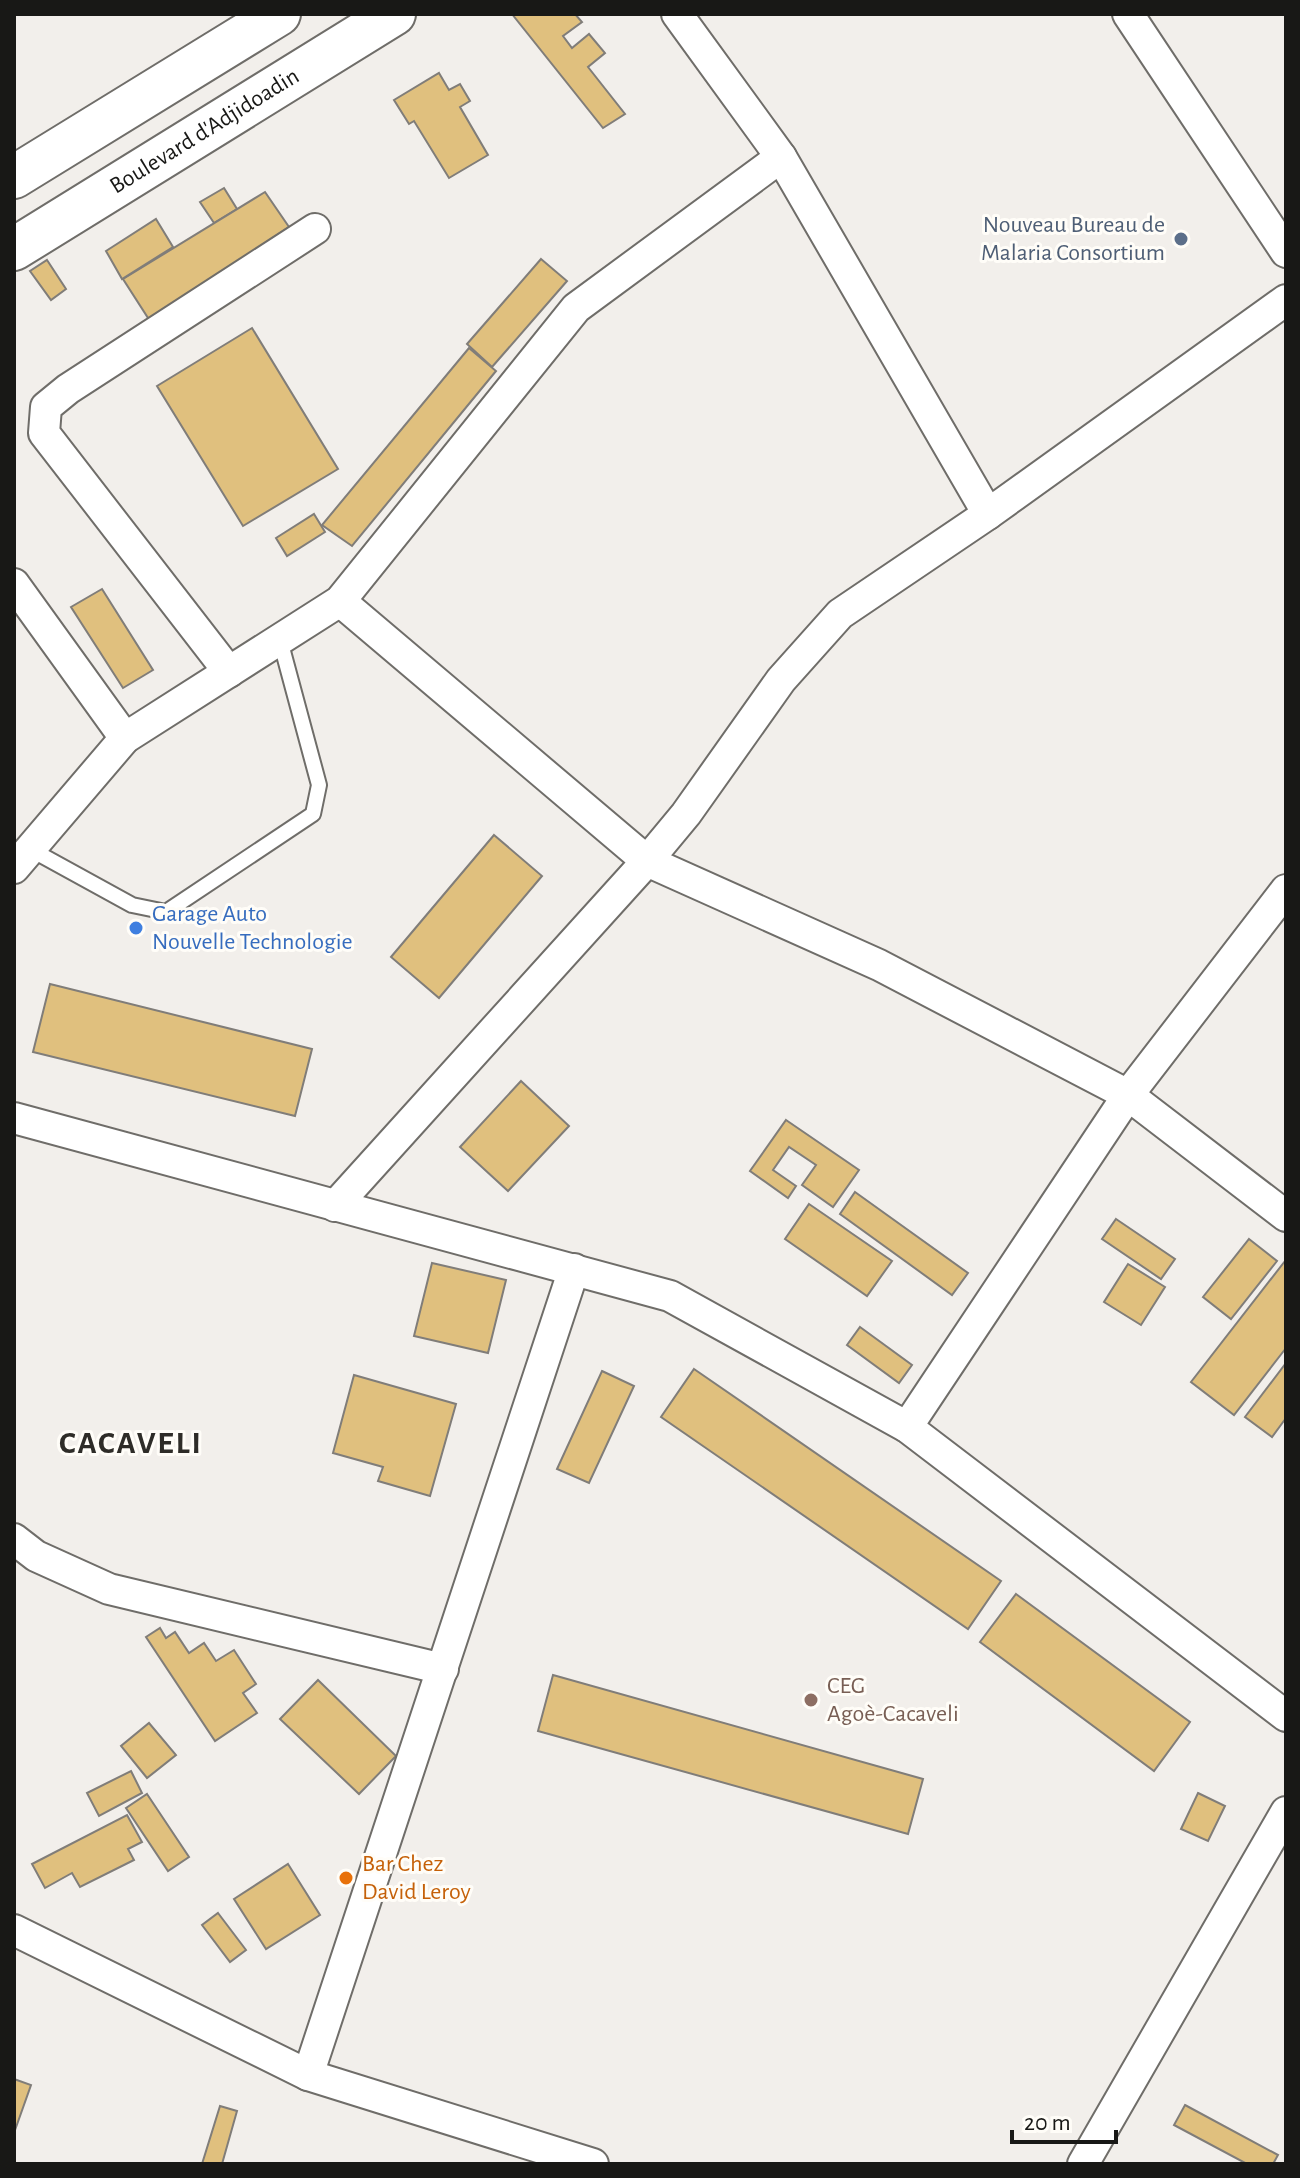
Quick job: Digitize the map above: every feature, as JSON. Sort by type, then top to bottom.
[{"type":"main road","points":[[14,177],[279,14]]},
{"type":"main road","name":"Boulevard d'Adjidoadin","points":[[14,249],[394,14]]},
{"type":"main road","points":[[60,149],[76,210]]},
{"type":"street","points":[[677,14],[781,157],[988,514]]},
{"type":"street","points":[[1128,14],[1286,252]]},
{"type":"street","points":[[22,858],[125,738],[340,601],[576,308],[781,157]]},
{"type":"street","points":[[229,672],[44,433],[46,407],[68,389],[315,229]]},
{"type":"street","points":[[335,1206],[647,861],[686,814],[781,680],[840,614],[988,514],[1286,300]]},
{"type":"street","points":[[14,584],[125,738]]},
{"type":"street","points":[[340,601],[647,861],[879,965],[1128,1095],[1286,1216]]},
{"type":"street","points":[[907,1427],[1128,1095],[1286,890]]},
{"type":"street","points":[[14,1118],[670,1296],[907,1427],[1286,1716]]},
{"type":"street","points":[[308,2075],[574,1269]]},
{"type":"street","points":[[14,1539],[36,1556],[109,1589],[443,1669]]},
{"type":"street","points":[[1083,2164],[1286,1812]]},
{"type":"street","points":[[14,1930],[308,2075],[593,2164]]},
{"type":"lane","points":[[22,858],[132,905],[166,912],[313,814],[319,785],[280,640]]},
{"type":"building","points":[[512,14],[575,14],[582,22],[563,36],[572,48],[589,34],[605,53],[588,67],[625,114],[603,128]]},
{"type":"building","points":[[439,73],[449,90],[460,84],[470,101],[460,107],[488,155],[449,178],[414,121],[409,124],[394,100]]},
{"type":"building","points":[[224,188],[237,209],[214,223],[200,202]]},
{"type":"building","points":[[265,192],[289,227],[150,321],[123,279]]},
{"type":"building","points":[[156,219],[173,247],[122,279],[106,251]]},
{"type":"building","points":[[541,259],[567,281],[492,367],[467,344]]},
{"type":"building","points":[[47,260],[66,289],[51,300],[30,271]]},
{"type":"building","points":[[252,328],[338,469],[243,526],[157,386]]},
{"type":"building","points":[[469,348],[496,371],[352,546],[322,525]]},
{"type":"building","points":[[314,514],[325,532],[287,556],[276,538]]},
{"type":"building","points":[[102,589],[153,670],[123,688],[71,607]]},
{"type":"building","points":[[494,835],[542,876],[439,998],[391,957]]},
{"type":"building","points":[[50,984],[312,1049],[295,1116],[33,1052]]},
{"type":"building","points":[[521,1081],[569,1126],[508,1191],[460,1147]]},
{"type":"building","points":[[786,1120],[859,1170],[833,1207],[802,1185],[816,1165],[789,1147],[773,1170],[796,1186],[788,1198],[750,1171]]},
{"type":"building","points":[[855,1192],[968,1273],[952,1295],[840,1214]]},
{"type":"building","points":[[809,1204],[892,1261],[867,1296],[785,1239]]},
{"type":"building","points":[[1116,1219],[1175,1259],[1161,1279],[1102,1239]]},
{"type":"building","points":[[1249,1239],[1277,1261],[1231,1319],[1203,1297]]},
{"type":"building","points":[[1285,1261],[1286,1348],[1234,1415],[1191,1382]]},
{"type":"building","points":[[432,1263],[506,1280],[488,1353],[414,1336]]},
{"type":"building","points":[[1128,1264],[1165,1287],[1141,1325],[1104,1302]]},
{"type":"building","points":[[860,1327],[912,1365],[899,1383],[847,1345]]},
{"type":"building","points":[[1286,1363],[1286,1418],[1272,1437],[1245,1417]]},
{"type":"building","points":[[694,1369],[1001,1581],[968,1629],[661,1417]]},
{"type":"building","points":[[602,1371],[634,1386],[589,1483],[557,1469]]},
{"type":"building","points":[[354,1375],[456,1404],[430,1496],[378,1481],[383,1467],[333,1453]]},
{"type":"building","points":[[1016,1594],[1190,1722],[1154,1771],[980,1642]]},
{"type":"building","points":[[160,1628],[166,1638],[175,1632],[189,1653],[204,1643],[216,1661],[234,1650],[256,1684],[243,1693],[257,1713],[215,1741],[146,1637]]},
{"type":"building","points":[[553,1675],[923,1779],[908,1834],[538,1731]]},
{"type":"building","points":[[318,1680],[396,1756],[359,1794],[280,1719]]},
{"type":"building","points":[[149,1723],[176,1755],[147,1778],[121,1746]]},
{"type":"building","points":[[131,1771],[142,1793],[99,1816],[87,1793]]},
{"type":"building","points":[[1198,1793],[1225,1806],[1208,1841],[1181,1829]]},
{"type":"building","points":[[147,1794],[189,1857],[168,1871],[126,1808]]},
{"type":"building","points":[[127,1815],[142,1842],[128,1849],[134,1860],[80,1887],[72,1873],[45,1888],[32,1864]]},
{"type":"building","points":[[288,1864],[320,1915],[266,1949],[234,1899]]},
{"type":"building","points":[[218,1913],[246,1950],[230,1962],[202,1925]]},
{"type":"building","points":[[14,2079],[31,2085],[14,2133]]},
{"type":"building","points":[[1185,2105],[1278,2155],[1273,2164],[1247,2164],[1174,2125]]},
{"type":"building","points":[[220,2106],[237,2111],[222,2164],[202,2164]]},
{"type":"place","name":"Nouveau Bureau de Malaria Consortium","points":[[1181,239]]},
{"type":"place","name":"Garage Auto Nouvelle Technologie","points":[[136,928]]},
{"type":"place","name":"CEG Agoè-Cacaveli","points":[[811,1700]]},
{"type":"place","name":"Bar Chez David Leroy","points":[[346,1878]]},
{"type":"district","name":"CACAVELI","points":[[131,1443]]}]
